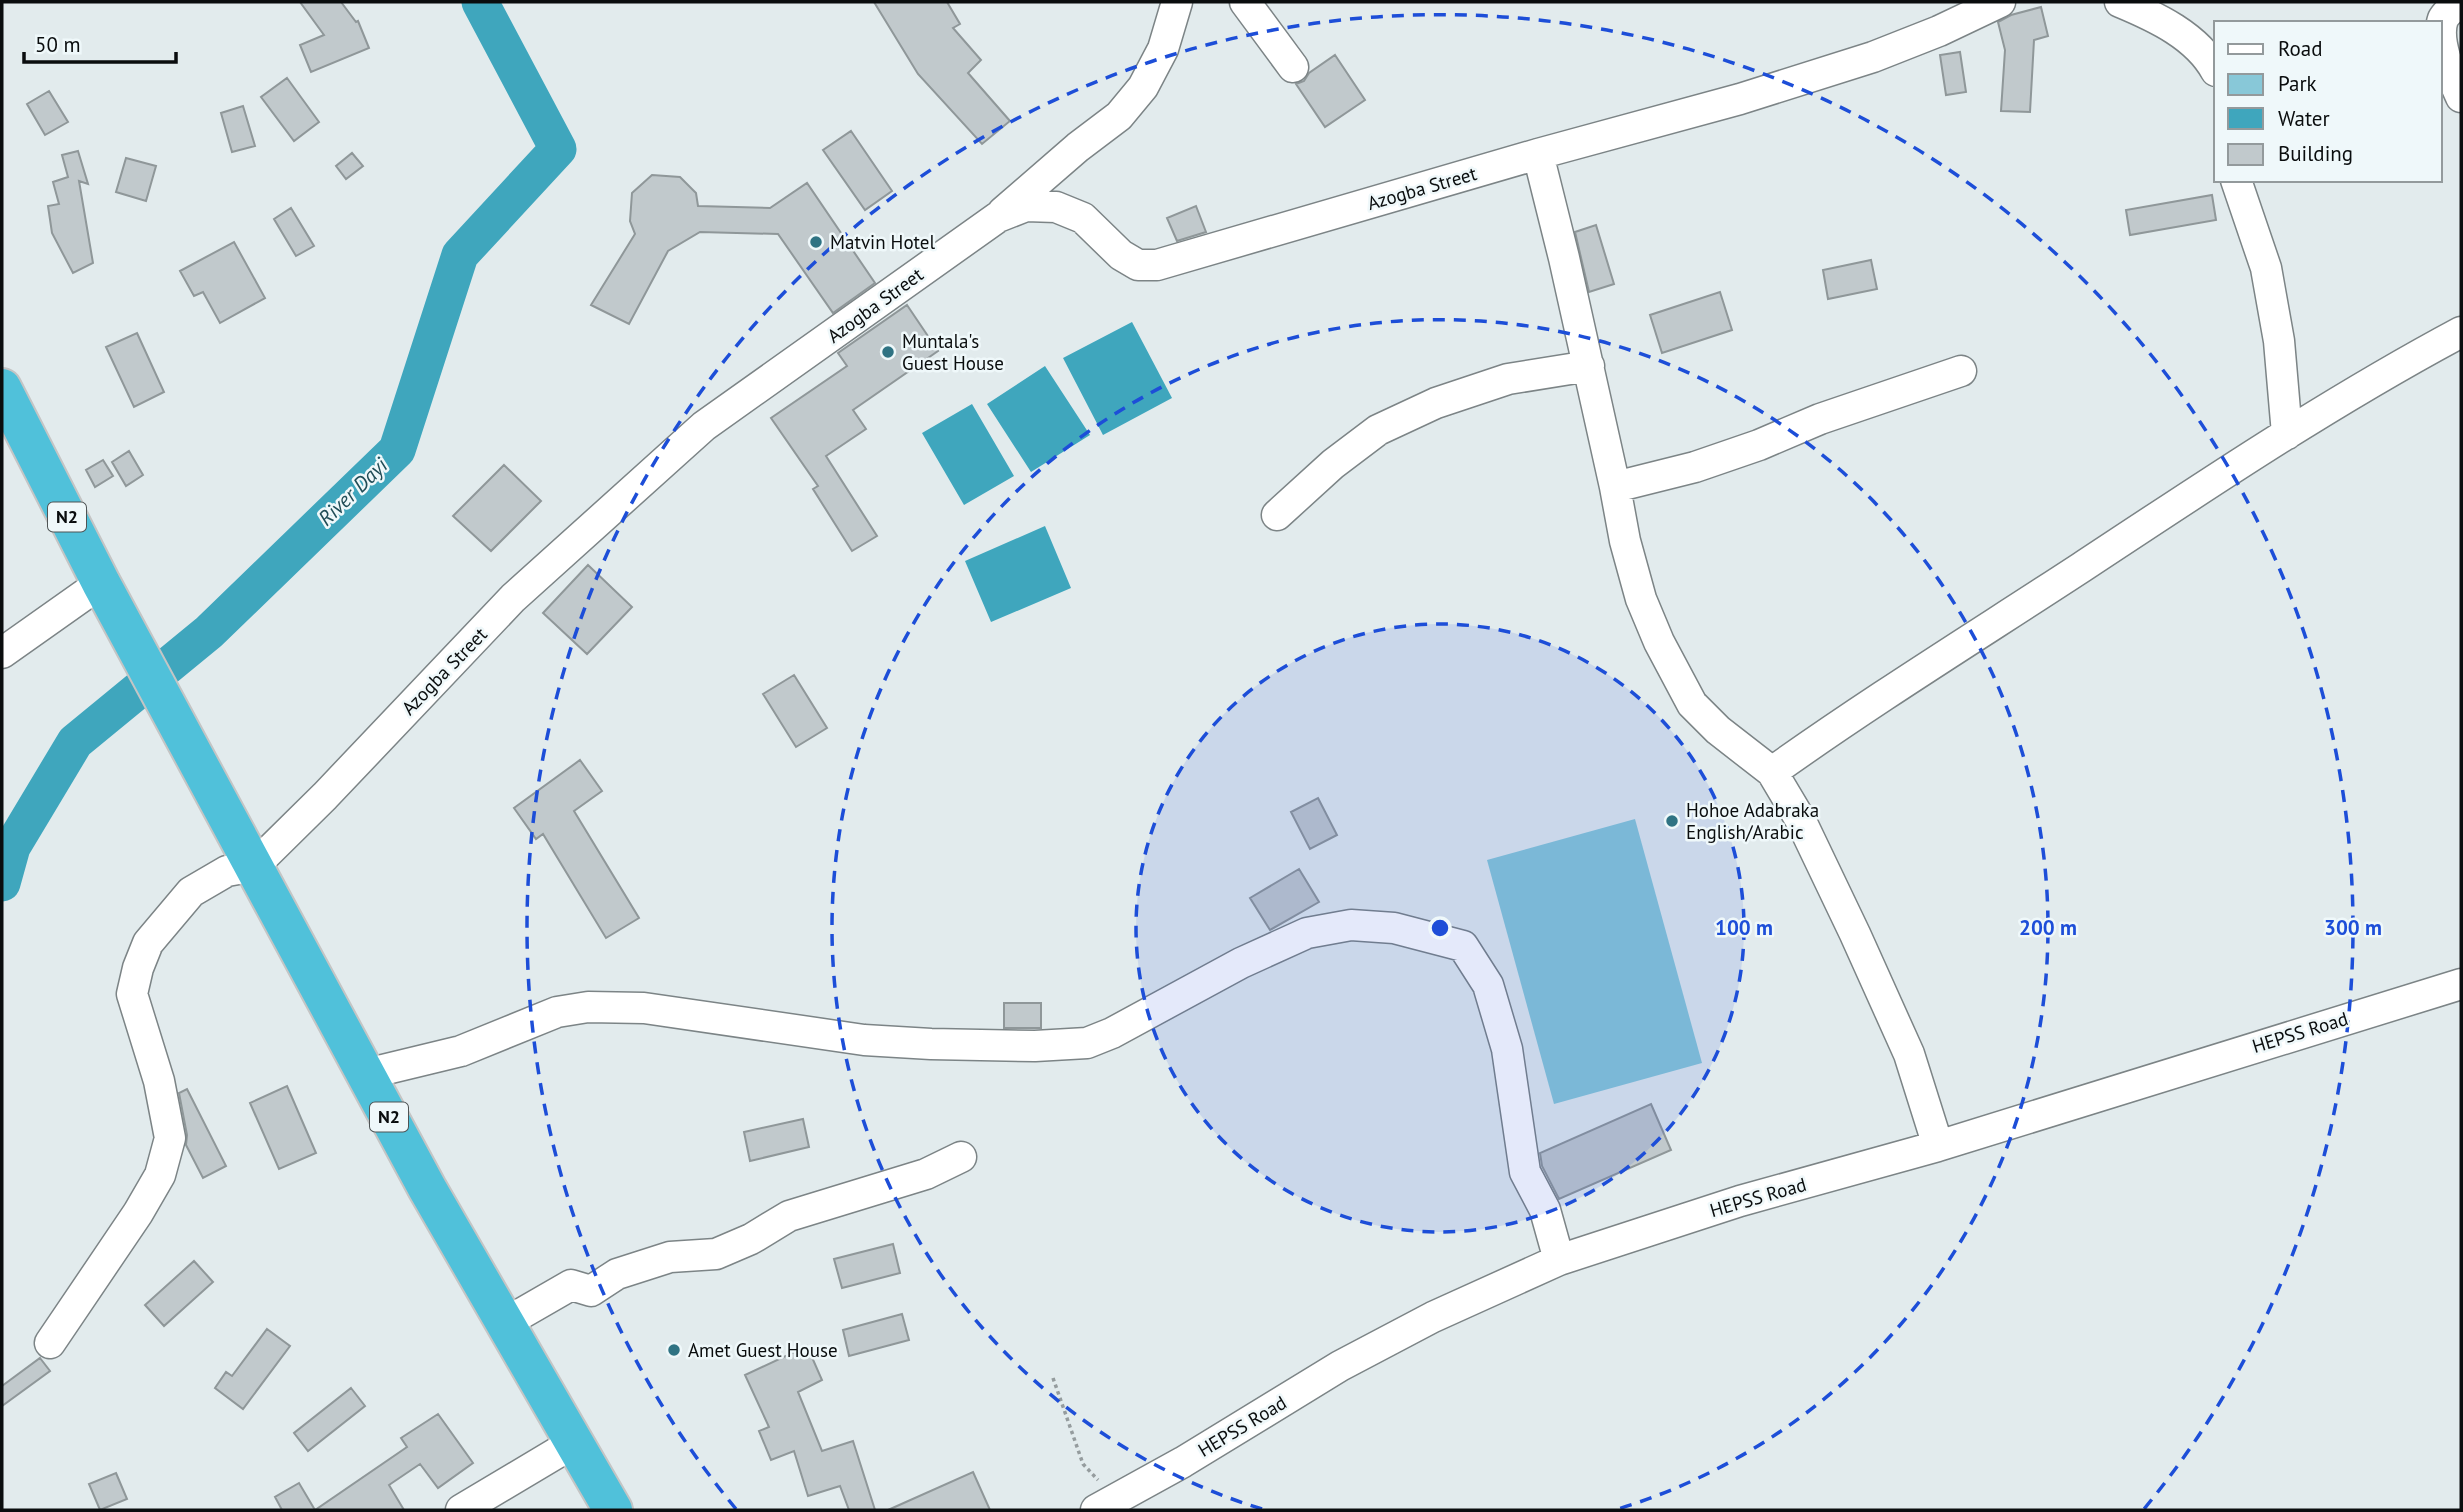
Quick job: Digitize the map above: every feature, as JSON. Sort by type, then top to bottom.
[{"type":"highway","name":"N2","points":[[2,388],[101,583],[427,1188],[613,1510]]},
{"type":"street","points":[[998,217],[1077,147],[1119,116],[1143,87],[1163,49],[1177,2]]},
{"type":"street","points":[[1245,2],[1293,67]]},
{"type":"street","name":"Azogba Street","points":[[254,866],[325,796],[513,598],[705,426],[998,217],[1026,206],[1056,207],[1083,218],[1121,255],[1138,265],[1157,265],[1538,154],[1740,99],[1872,57],[1939,31],[2000,2]]},
{"type":"street","points":[[2120,2],[2180,32],[2208,56],[2214,67]]},
{"type":"street","points":[[2458,2],[2444,19],[2442,37],[2448,68],[2461,97]]},
{"type":"street","points":[[1538,154],[1564,258],[1625,541],[1642,599],[1671,667],[1692,705],[1718,730],[1772,772],[1800,820],[1909,1054],[1938,1146]]},
{"type":"street","points":[[2237,182],[2266,268],[2279,341],[2287,434]]},
{"type":"street","points":[[1772,772],[1858,712],[2287,434],[2461,332]]},
{"type":"street","points":[[1277,515],[1333,464],[1378,430],[1436,403],[1508,379],[1588,366]]},
{"type":"street","points":[[1615,486],[1695,467],[1759,445],[1820,419],[1961,371]]},
{"type":"street","points":[[2,653],[101,583]]},
{"type":"street","points":[[50,1343],[138,1213],[160,1175],[170,1138],[159,1081],[132,995],[138,968],[148,943],[191,892],[227,871],[254,866]]},
{"type":"street","points":[[366,1074],[461,1051],[557,1012],[589,1007],[644,1007],[864,1040],[1035,1046],[1087,1043],[1112,1033],[1241,963],[1307,933],[1351,925],[1394,928],[1463,946],[1488,985],[1507,1049],[1525,1172],[1545,1210],[1559,1259]]},
{"type":"street","name":"HEPSS Road","points":[[1106,1505],[1183,1462],[1340,1366],[1433,1317],[1559,1259],[1740,1201],[1938,1146],[2461,984]]},
{"type":"street","points":[[505,1323],[571,1285],[592,1291],[617,1274],[670,1257],[716,1254],[751,1239],[789,1216],[926,1174],[961,1157]]},
{"type":"street","points":[[461,1510],[575,1442]]},
{"type":"path","points":[[1053,1378],[1083,1464],[1106,1505]]},
{"type":"green space","points":[[1635,819],[1702,1063],[1554,1104],[1487,860]]},
{"type":"water","points":[[1132,322],[1172,398],[1103,435],[1063,358]]},
{"type":"water","points":[[1045,366],[1090,435],[1031,472],[987,404]]},
{"type":"water","points":[[972,404],[1014,476],[964,505],[922,433]]},
{"type":"water","points":[[1045,526],[1071,588],[991,622],[965,561]]},
{"type":"building","points":[[300,2],[341,2],[356,22],[358,21],[369,48],[311,72],[300,45],[324,35]]},
{"type":"building","points":[[874,2],[947,2],[960,24],[953,28],[981,60],[968,73],[1010,121],[982,144],[918,74]]},
{"type":"building","points":[[2041,7],[2048,36],[2034,40],[2030,112],[2001,111],[2005,50],[1998,22],[2011,15]]},
{"type":"building","points":[[1960,52],[1966,92],[1946,95],[1940,55]]},
{"type":"building","points":[[1335,55],[1365,100],[1325,127],[1296,84],[1304,81],[1309,73]]},
{"type":"building","points":[[287,78],[319,122],[294,141],[261,97]]},
{"type":"building","points":[[49,91],[68,122],[45,135],[27,104]]},
{"type":"building","points":[[243,106],[255,146],[232,152],[221,113]]},
{"type":"building","points":[[851,131],[892,191],[865,210],[823,150]]},
{"type":"building","points":[[78,151],[88,184],[79,181],[93,263],[73,273],[52,233],[48,206],[59,204],[53,182],[68,177],[62,155]]},
{"type":"building","points":[[352,153],[363,166],[346,179],[336,166]]},
{"type":"building","points":[[126,158],[156,166],[146,201],[116,192]]},
{"type":"building","name":"Matvin Hotel","points":[[652,175],[680,177],[696,193],[698,206],[770,208],[807,183],[875,283],[833,313],[778,234],[700,232],[668,251],[629,324],[591,305],[635,234],[630,221],[632,193]]},
{"type":"building","points":[[2212,195],[2216,220],[2130,235],[2126,210]]},
{"type":"building","points":[[1196,206],[1206,232],[1177,241],[1167,218]]},
{"type":"building","points":[[291,208],[314,246],[296,256],[274,219]]},
{"type":"building","points":[[1596,225],[1614,284],[1589,292],[1575,232]]},
{"type":"building","points":[[234,242],[265,298],[220,323],[203,292],[194,296],[180,271]]},
{"type":"building","points":[[1871,260],[1877,289],[1828,299],[1823,270]]},
{"type":"building","points":[[1720,292],[1732,330],[1662,353],[1650,315]]},
{"type":"building","points":[[907,305],[938,351],[853,410],[866,429],[826,456],[877,536],[852,551],[813,489],[818,486],[771,418],[847,366],[838,353]]},
{"type":"building","points":[[137,333],[164,392],[134,407],[106,347]]},
{"type":"building","points":[[129,451],[143,475],[126,486],[112,462]]},
{"type":"building","points":[[103,460],[113,476],[95,487],[86,470]]},
{"type":"building","points":[[504,465],[541,501],[491,551],[453,516]]},
{"type":"building","points":[[588,565],[632,607],[587,654],[543,613]]},
{"type":"building","points":[[794,675],[827,728],[796,747],[763,694]]},
{"type":"building","points":[[580,760],[602,791],[574,811],[639,918],[606,938],[543,834],[536,839],[514,808]]},
{"type":"building","points":[[1318,798],[1337,835],[1310,849],[1291,812]]},
{"type":"building","points":[[1299,869],[1319,902],[1270,930],[1250,898]]},
{"type":"building","points":[[1004,1003],[1041,1003],[1041,1028],[1004,1028]]},
{"type":"building","points":[[287,1086],[316,1153],[279,1169],[250,1103]]},
{"type":"building","points":[[187,1089],[226,1166],[203,1178],[186,1145],[187,1135],[179,1093]]},
{"type":"building","points":[[1651,1104],[1671,1150],[1559,1199],[1542,1166],[1540,1153]]},
{"type":"building","points":[[803,1119],[809,1147],[750,1161],[744,1132]]},
{"type":"building","points":[[893,1244],[900,1273],[842,1288],[834,1259]]},
{"type":"building","points":[[194,1261],[213,1282],[164,1326],[145,1305]]},
{"type":"building","points":[[902,1314],[909,1340],[849,1356],[843,1330]]},
{"type":"building","points":[[267,1329],[290,1346],[243,1409],[215,1388],[226,1372],[232,1376]]},
{"type":"building","points":[[807,1346],[822,1380],[798,1392],[822,1451],[853,1441],[875,1510],[849,1510],[840,1486],[808,1496],[794,1451],[771,1460],[759,1431],[769,1427],[745,1375]]},
{"type":"building","points":[[40,1358],[50,1371],[2,1406],[2,1386]]},
{"type":"building","points":[[351,1388],[365,1406],[308,1451],[294,1433]]},
{"type":"building","points":[[438,1414],[473,1463],[438,1488],[420,1464],[389,1485],[404,1510],[315,1510],[407,1447],[401,1438]]},
{"type":"building","points":[[973,1472],[990,1510],[888,1510]]},
{"type":"building","points":[[116,1473],[127,1499],[100,1510],[89,1484]]},
{"type":"building","points":[[299,1483],[315,1510],[282,1510],[275,1497]]},
{"type":"waterway","name":"River Dayi","points":[[2,883],[12,847],[75,742],[209,632],[397,450],[460,255],[558,149],[480,2]]},
{"type":"place","name":"Matvin Hotel","points":[[816,242]]},
{"type":"place","name":"Muntala's Guest House","points":[[888,352]]},
{"type":"place","name":"Hohoe Adabraka English/Arabic","points":[[1672,821]]},
{"type":"place","name":"Amet Guest House","points":[[674,1350]]}]
